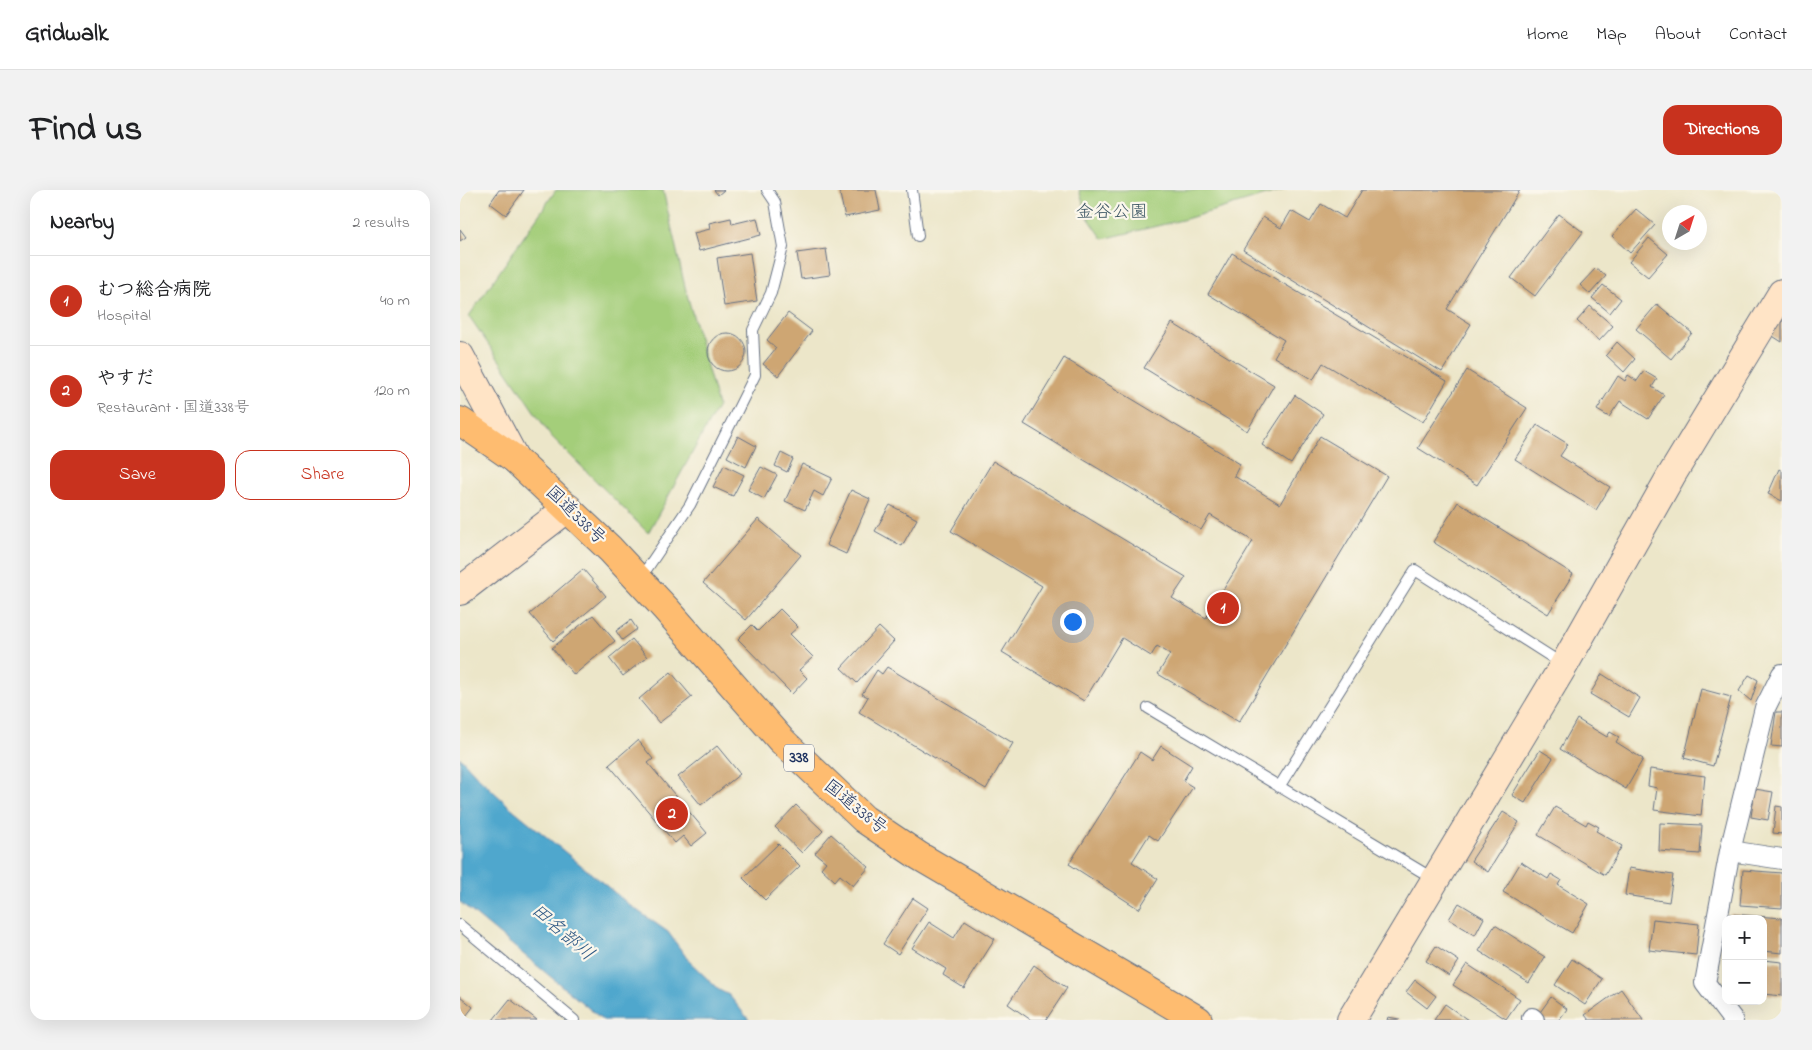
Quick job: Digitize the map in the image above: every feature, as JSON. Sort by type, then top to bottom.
[{"type":"highway","name":"国道338号","points":[[460,421],[515,459],[568,508],[666,608],[781,740],[864,819],[919,856],[1198,1020]]},
{"type":"street","points":[[1351,1020],[1564,665],[1671,476],[1782,293]]},
{"type":"street","points":[[460,356],[515,459]]},
{"type":"street","points":[[460,590],[568,508]]},
{"type":"street","points":[[1733,1020],[1705,983],[1730,851],[1765,708],[1782,674]]},
{"type":"street","points":[[1730,851],[1782,859]]},
{"type":"lane","points":[[639,580],[690,505],[755,375],[753,330],[772,293],[783,247],[775,202],[767,190]]},
{"type":"lane","points":[[912,190],[918,236]]},
{"type":"lane","points":[[1279,786],[1415,570],[1564,665]]},
{"type":"lane","points":[[1148,708],[1436,880]]},
{"type":"lane","points":[[460,925],[574,1020]]},
{"type":"green space","points":[[556,190],[663,190],[685,287],[718,406],[648,533],[551,436],[469,316]]},
{"type":"green space","name":"金谷公園","points":[[1079,190],[1283,190],[1186,219],[1103,239],[1087,216]]},
{"type":"water","name":"田名部川","points":[[460,757],[510,807],[631,906],[668,932],[689,961],[719,990],[729,995],[749,1020],[603,1020],[460,902]]},
{"type":"building","points":[[499,190],[524,190],[506,215],[490,203]]},
{"type":"building","points":[[714,190],[724,190],[718,195]]},
{"type":"building","points":[[839,190],[876,190],[880,210],[845,217]]},
{"type":"building","points":[[1362,190],[1520,190],[1447,309],[1471,324],[1442,372],[1243,250],[1263,217],[1281,228],[1291,211],[1310,222],[1321,204],[1345,218]]},
{"type":"building","points":[[1636,209],[1655,225],[1630,253],[1612,236]]},
{"type":"building","points":[[1559,214],[1583,232],[1535,296],[1511,278]]},
{"type":"building","points":[[731,218],[732,224],[757,218],[761,235],[699,251],[694,233],[710,229],[709,223]]},
{"type":"building","points":[[460,229],[466,237],[460,241]]},
{"type":"building","points":[[1649,238],[1668,254],[1648,277],[1629,262]]},
{"type":"building","points":[[826,249],[830,275],[801,279],[797,253]]},
{"type":"building","points":[[750,253],[757,301],[724,306],[717,258]]},
{"type":"building","points":[[1232,253],[1447,381],[1423,422],[1323,363],[1313,380],[1274,357],[1284,340],[1208,294]]},
{"type":"building","points":[[1596,268],[1606,276],[1590,294],[1580,285]]},
{"type":"building","points":[[1603,285],[1621,299],[1610,313],[1592,298]]},
{"type":"building","points":[[1657,304],[1692,333],[1671,359],[1636,329]]},
{"type":"building","points":[[1590,306],[1613,326],[1599,341],[1577,321]]},
{"type":"building","points":[[788,313],[812,331],[778,376],[763,364],[776,348],[767,340]]},
{"type":"building","points":[[1780,319],[1782,320],[1782,342],[1771,335]]},
{"type":"building","points":[[1172,323],[1274,385],[1247,431],[1144,368]]},
{"type":"building","points":[[727,333],[740,339],[746,352],[740,365],[727,371],[714,365],[708,352],[714,339]]},
{"type":"building","points":[[1617,342],[1635,359],[1624,372],[1606,355]]},
{"type":"building","points":[[1064,358],[1240,464],[1234,476],[1280,504],[1320,436],[1387,476],[1239,722],[1158,674],[1170,654],[1157,646],[1151,656],[1122,638],[1084,701],[1002,652],[1042,586],[951,531],[993,461],[1186,577],[1172,598],[1206,618],[1253,541],[1210,515],[1201,530],[1024,424]]},
{"type":"building","points":[[1467,370],[1527,408],[1477,485],[1418,448]]},
{"type":"building","points":[[1644,371],[1657,379],[1652,387],[1664,395],[1648,419],[1620,401],[1609,417],[1597,410],[1618,376],[1625,381],[1628,375],[1637,381]]},
{"type":"building","points":[[1295,395],[1323,414],[1291,464],[1262,445]]},
{"type":"building","points":[[1537,425],[1568,444],[1560,456],[1610,487],[1596,510],[1515,459]]},
{"type":"building","points":[[738,436],[756,446],[746,467],[727,457]]},
{"type":"building","points":[[781,453],[793,459],[787,472],[775,466]]},
{"type":"building","points":[[802,464],[832,478],[823,496],[814,491],[805,510],[785,501]]},
{"type":"building","points":[[724,465],[744,475],[733,496],[713,487]]},
{"type":"building","points":[[761,467],[777,475],[764,499],[748,490]]},
{"type":"building","points":[[1779,469],[1782,471],[1782,501],[1768,494]]},
{"type":"building","points":[[851,490],[870,499],[846,554],[826,545]]},
{"type":"building","points":[[1458,502],[1573,574],[1548,614],[1433,542]]},
{"type":"building","points":[[890,505],[917,519],[902,546],[875,531]]},
{"type":"building","points":[[758,519],[801,555],[746,620],[703,583]]},
{"type":"building","points":[[583,569],[606,596],[553,641],[530,614]]},
{"type":"building","points":[[780,609],[798,627],[790,634],[813,657],[799,670],[807,678],[792,694],[738,639],[752,625],[758,631]]},
{"type":"building","points":[[593,615],[615,641],[574,675],[552,648]]},
{"type":"building","points":[[631,620],[637,629],[622,640],[616,631]]},
{"type":"building","points":[[879,627],[894,641],[857,683],[841,668]]},
{"type":"building","points":[[632,639],[647,657],[623,676],[609,658]]},
{"type":"building","points":[[887,667],[1013,743],[986,789],[859,712],[868,697],[862,694],[877,670],[882,674]]},
{"type":"building","points":[[671,672],[692,697],[659,723],[639,699]]},
{"type":"building","points":[[1602,674],[1640,698],[1629,717],[1590,694]]},
{"type":"building","points":[[1749,675],[1758,680],[1751,701],[1739,691]]},
{"type":"building","points":[[1701,689],[1731,697],[1713,766],[1684,758]]},
{"type":"building","points":[[1776,712],[1782,712],[1782,747],[1771,746]]},
{"type":"building","points":[[1577,719],[1607,737],[1610,732],[1619,737],[1616,742],[1643,759],[1626,789],[1560,749]]},
{"type":"building","points":[[638,740],[653,759],[648,763],[707,833],[691,846],[683,836],[675,843],[609,765]]},
{"type":"building","points":[[717,746],[740,774],[701,805],[678,777]]},
{"type":"building","points":[[1161,746],[1192,766],[1183,781],[1193,787],[1158,841],[1149,835],[1132,862],[1158,879],[1139,909],[1069,864],[1140,752],[1152,760]]},
{"type":"building","points":[[1540,750],[1553,758],[1525,803],[1512,795]]},
{"type":"building","points":[[1650,769],[1705,776],[1701,816],[1654,810],[1657,788],[1648,786]]},
{"type":"building","points":[[1755,789],[1773,792],[1768,820],[1751,817]]},
{"type":"building","points":[[796,805],[823,831],[802,853],[775,827]]},
{"type":"building","points":[[1776,806],[1782,807],[1782,834],[1773,833]]},
{"type":"building","points":[[1555,807],[1586,825],[1588,821],[1599,827],[1596,831],[1622,846],[1605,875],[1538,835]]},
{"type":"building","points":[[1503,812],[1519,822],[1488,872],[1471,861]]},
{"type":"building","points":[[1660,823],[1702,825],[1700,854],[1659,851]]},
{"type":"building","points":[[831,834],[869,867],[853,886],[840,875],[835,881],[821,868],[826,862],[815,853]]},
{"type":"building","points":[[778,844],[800,866],[765,900],[743,878]]},
{"type":"building","points":[[1521,862],[1548,879],[1551,874],[1561,880],[1558,885],[1589,904],[1572,933],[1503,892]]},
{"type":"building","points":[[1629,868],[1673,875],[1669,902],[1625,895]]},
{"type":"building","points":[[1743,870],[1782,873],[1782,908],[1740,905]]},
{"type":"building","points":[[913,898],[928,908],[898,954],[883,944]]},
{"type":"building","points":[[1459,903],[1484,918],[1475,935],[1449,919]]},
{"type":"building","points":[[1767,917],[1782,918],[1782,953],[1767,951]]},
{"type":"building","points":[[1653,919],[1699,924],[1696,955],[1649,950]]},
{"type":"building","points":[[965,920],[995,939],[964,988],[943,975],[946,969],[912,948],[929,922],[954,938]]},
{"type":"building","points":[[1495,925],[1545,957],[1529,983],[1479,951]]},
{"type":"building","points":[[1436,946],[1459,961],[1449,976],[1426,961]]},
{"type":"building","points":[[1572,959],[1602,979],[1585,1005],[1555,985]]},
{"type":"building","points":[[1767,960],[1782,962],[1782,996],[1767,994]]},
{"type":"building","points":[[1467,964],[1520,999],[1506,1019],[1453,985]]},
{"type":"building","points":[[1034,965],[1067,988],[1046,1020],[1031,1020],[1008,1004]]},
{"type":"building","points":[[1415,980],[1436,996],[1427,1008],[1406,992]]},
{"type":"building","points":[[1621,989],[1643,1020],[1589,1020],[1585,1015]]},
{"type":"building","points":[[460,996],[473,1007],[463,1020],[460,1020]]},
{"type":"building","points":[[1551,997],[1567,1009],[1559,1020],[1545,1020],[1538,1015]]},
{"type":"building","points":[[510,999],[537,1020],[493,1020]]},
{"type":"building","points":[[1445,1004],[1468,1020],[1434,1020]]},
{"type":"building","points":[[1388,1017],[1399,1019],[1399,1020],[1387,1020]]},
{"type":"place","name":"むつ総合病院","points":[[1223,608]]},
{"type":"place","name":"やすだ","points":[[672,814]]}]
